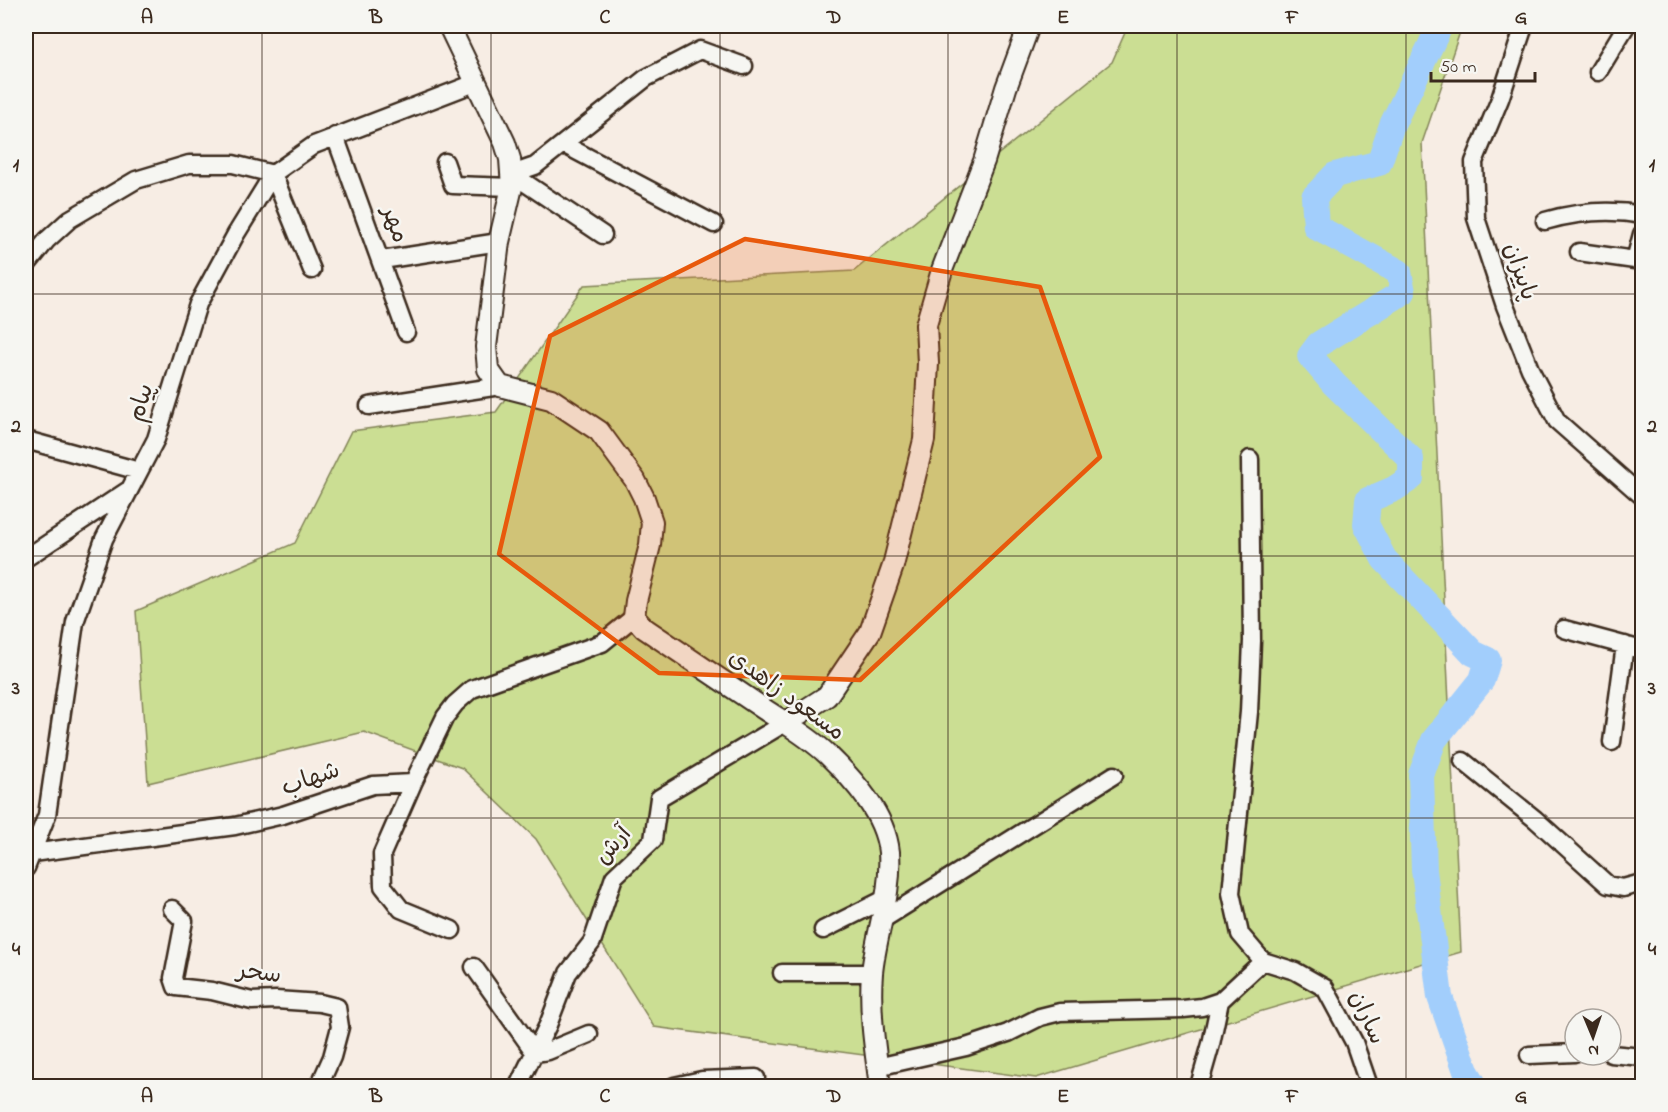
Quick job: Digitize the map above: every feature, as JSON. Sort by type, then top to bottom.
[{"type":"street","points":[[449,26],[505,143],[512,181],[499,242],[486,347],[488,369],[500,386]]},
{"type":"street","points":[[785,723],[827,696],[870,632],[874,621],[893,566],[924,440],[928,363],[926,325],[942,270],[984,161],[1006,88],[1029,26]]},
{"type":"street","name":"پاییزان","points":[[1524,26],[1500,99],[1474,162],[1476,218],[1513,327],[1530,369],[1557,421],[1642,496]]},
{"type":"street","points":[[1598,72],[1626,26]]},
{"type":"street","points":[[445,162],[453,185],[512,181],[646,78],[700,50],[744,66]]},
{"type":"street","name":"پیام","points":[[26,868],[47,814],[75,622],[104,539],[156,439],[198,304],[236,234],[273,174],[314,145],[475,83]]},
{"type":"street","name":"مهر","points":[[335,136],[382,260],[406,332]]},
{"type":"street","points":[[563,144],[714,224]]},
{"type":"street","points":[[26,266],[47,240],[70,219],[136,180],[189,164],[233,164],[273,174],[312,270]]},
{"type":"street","points":[[512,181],[603,235]]},
{"type":"street","points":[[1545,221],[1576,213],[1642,215]]},
{"type":"street","points":[[1579,252],[1635,260],[1642,234]]},
{"type":"street","points":[[382,260],[499,242]]},
{"type":"street","points":[[369,406],[500,386],[551,399],[599,431],[635,480],[645,498],[652,522],[650,545],[634,617],[602,644],[472,689],[455,704],[445,717],[412,783],[382,854],[383,886],[401,909],[452,930]]},
{"type":"street","points":[[26,440],[140,471]]},
{"type":"street","points":[[877,1066],[966,1047],[1008,1033],[1040,1017],[1060,1012],[1183,1010],[1202,1007],[1220,1001],[1263,961],[1240,934],[1231,893],[1249,712],[1252,653],[1250,459]]},
{"type":"street","points":[[26,558],[130,489]]},
{"type":"street","name":"مسعود زاهدی","points":[[634,617],[644,628],[785,723],[826,754],[869,801],[883,826],[889,851],[887,898],[872,973],[872,1004],[880,1086]]},
{"type":"street","points":[[1564,629],[1642,650]]},
{"type":"street","points":[[1612,742],[1625,645]]},
{"type":"street","name":"آرش","points":[[518,1086],[548,1025],[568,973],[592,942],[614,877],[653,840],[659,798],[785,723]]},
{"type":"street","points":[[1463,761],[1535,819],[1608,885],[1623,888],[1642,884]]},
{"type":"street","points":[[882,920],[1114,775]]},
{"type":"street","name":"شهاب","points":[[32,853],[235,826],[283,815],[373,785],[412,783]]},
{"type":"street","points":[[823,930],[887,898]]},
{"type":"street","name":"سحر","points":[[172,909],[184,921],[172,978],[176,987],[212,991],[252,1001],[320,1003],[337,1007],[340,1027],[332,1057],[319,1086]]},
{"type":"street","name":"ساران","points":[[1263,961],[1296,971],[1325,988],[1354,1042],[1369,1086]]},
{"type":"street","points":[[474,967],[535,1053],[548,1051],[589,1034]]},
{"type":"street","points":[[782,973],[872,973]]},
{"type":"street","points":[[1199,1086],[1220,1001]]},
{"type":"street","points":[[1529,1055],[1563,1054]]},
{"type":"street","points":[[1623,1055],[1642,1057]]},
{"type":"street","points":[[674,1086],[702,1080],[755,1082]]},
{"type":"highlighted area","points":[[745,239],[1040,287],[1100,457],[860,680],[659,673],[499,554],[550,336]]},
{"type":"green space","points":[[1128,26],[1462,26],[1422,143],[1461,952],[1036,1078],[654,1027],[536,839],[462,768],[364,732],[148,783],[136,611],[295,543],[351,431],[496,412],[584,285],[854,271],[1112,62]]},
{"type":"waterway","points":[[1440,26],[1392,125],[1379,163],[1335,175],[1314,197],[1316,227],[1399,272],[1403,292],[1319,344],[1310,356],[1334,384],[1411,459],[1411,478],[1394,489],[1368,500],[1366,524],[1384,559],[1473,653],[1488,660],[1482,680],[1434,740],[1421,775],[1424,870],[1440,997],[1466,1071],[1475,1086]]}]
